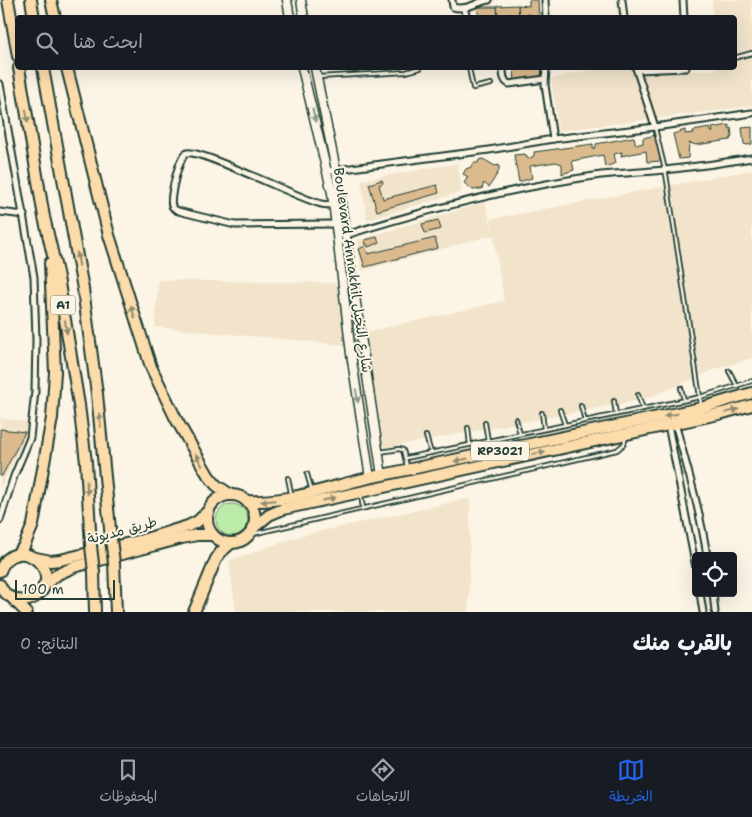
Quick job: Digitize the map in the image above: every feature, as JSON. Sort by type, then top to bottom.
[{"type":"highway","points":[[8,0],[15,39]]},
{"type":"highway","points":[[31,0],[34,15]]},
{"type":"highway","points":[[51,0],[54,15]]},
{"type":"highway","name":"A1","points":[[19,70],[44,217],[58,277],[79,405],[86,462],[95,612]]},
{"type":"highway","name":"A1","points":[[43,70],[83,289],[98,394],[114,563],[116,612]]},
{"type":"highway","points":[[68,70],[109,235],[151,366],[176,419],[208,475],[216,485],[231,495]]},
{"type":"highway","points":[[0,571],[6,560],[16,555],[28,540],[33,525],[52,418],[55,372],[51,285],[44,217]]},
{"type":"highway","name":"RP3021","points":[[231,495],[246,501],[264,502],[292,497],[370,478],[701,408],[752,393]]},
{"type":"highway","name":"RP3021","points":[[231,543],[239,541],[274,512],[752,405]]},
{"type":"highway","points":[[231,495],[218,499],[209,510],[207,523],[213,535],[221,541],[231,543]]},
{"type":"highway","points":[[246,501],[254,514],[250,532]]},
{"type":"highway","name":"طريق مديونة","points":[[16,555],[29,554],[36,558],[50,561],[60,560],[142,540],[194,523],[209,510]]},
{"type":"highway","name":"طريق مديونة","points":[[6,595],[22,600],[33,598],[41,592],[44,585],[58,574],[74,567],[182,538],[197,535],[213,535]]},
{"type":"highway","points":[[194,612],[216,559],[231,543]]},
{"type":"highway","points":[[36,558],[45,570],[44,585]]},
{"type":"highway","points":[[0,584],[6,595],[26,612]]},
{"type":"street","points":[[287,0],[290,15]]},
{"type":"street","points":[[301,0],[304,15]]},
{"type":"street","points":[[452,0],[453,7],[464,8],[489,0]]},
{"type":"street","points":[[545,0],[546,15]]},
{"type":"street","points":[[622,0],[624,15]]},
{"type":"street","points":[[683,0],[684,15]]},
{"type":"street","points":[[464,8],[466,15]]},
{"type":"street","name":"Boulevard Annakhil شارع النخيل","points":[[303,70],[332,171],[333,205],[350,354],[370,478]]},
{"type":"street","name":"Boulevard Annakhil شارع النخيل","points":[[315,70],[332,171],[346,234],[382,476]]},
{"type":"street","points":[[503,70],[503,76],[509,84],[545,79]]},
{"type":"street","points":[[546,70],[545,85],[553,139]]},
{"type":"street","points":[[636,70],[655,127]]},
{"type":"street","points":[[0,84],[34,277],[36,349],[32,430],[28,445],[14,476],[0,520]]},
{"type":"street","points":[[332,171],[752,113]]},
{"type":"street","points":[[333,205],[319,204],[194,153],[187,153],[179,163],[171,204],[174,209],[182,212],[235,224],[336,224]]},
{"type":"street","points":[[346,234],[489,196],[601,175],[664,170],[752,158]]},
{"type":"street","points":[[0,212],[24,215]]},
{"type":"street","points":[[671,424],[693,484],[703,526],[706,552]]},
{"type":"street","points":[[671,424],[693,552]]},
{"type":"street","points":[[701,597],[703,612]]},
{"type":"street","points":[[713,597],[715,612]]},
{"type":"lane","points":[[737,57],[752,53]]},
{"type":"lane","points":[[317,78],[413,70]]},
{"type":"lane","points":[[469,70],[473,88],[491,84]]},
{"type":"lane","points":[[655,127],[664,170],[701,408]]},
{"type":"lane","points":[[729,371],[736,386]]},
{"type":"lane","points":[[406,458],[700,397],[752,381]]},
{"type":"lane","points":[[681,388],[684,400]]},
{"type":"lane","points":[[638,395],[643,409]]},
{"type":"lane","points":[[614,401],[616,414]]},
{"type":"lane","points":[[581,406],[585,421]]},
{"type":"lane","points":[[560,410],[564,425]]},
{"type":"lane","points":[[542,412],[544,429]]},
{"type":"lane","points":[[516,419],[520,434]]},
{"type":"lane","points":[[485,423],[488,441]]},
{"type":"lane","points":[[468,428],[470,445]]},
{"type":"lane","points":[[250,532],[617,450],[624,444],[627,434]]},
{"type":"lane","points":[[426,436],[431,453]]},
{"type":"lane","points":[[379,452],[403,450],[408,471]]},
{"type":"lane","points":[[306,474],[312,492]]},
{"type":"lane","points":[[288,478],[292,497]]},
{"type":"lane","points":[[360,492],[364,508]]},
{"type":"shaded area","points":[[712,0],[752,0],[752,106],[558,131],[551,79],[589,70],[631,70],[632,73],[737,70],[737,15],[713,15]]},
{"type":"shaded area","points":[[458,163],[462,192],[367,220],[361,180]]},
{"type":"shaded area","points":[[752,170],[752,358],[714,370],[646,399],[384,448],[366,332],[504,301],[493,235],[361,271],[358,240],[485,202],[492,228],[491,219]]},
{"type":"shaded area","points":[[158,280],[338,283],[344,345],[155,327]]},
{"type":"shaded area","points":[[0,418],[33,423],[0,488]]},
{"type":"shaded area","points":[[470,498],[469,612],[236,612],[229,561],[299,536]]},
{"type":"green space","points":[[232,504],[243,509],[248,520],[243,531],[232,536],[221,531],[216,520],[221,509]]},
{"type":"building","points":[[529,0],[538,0],[539,15],[519,15],[518,5],[529,6]]},
{"type":"building","points":[[518,5],[519,15],[497,15],[497,6]]},
{"type":"building","points":[[477,7],[497,7],[498,15],[478,15]]},
{"type":"building","points":[[514,70],[542,70],[541,77],[515,83]]},
{"type":"building","points":[[729,125],[732,136],[730,140],[696,145],[689,143],[688,158],[679,159],[673,134],[685,130],[685,134],[694,133],[693,131],[710,128],[711,132],[713,132],[712,128]]},
{"type":"building","points":[[752,127],[752,144],[744,144],[742,128]]},
{"type":"building","points":[[656,135],[663,161],[647,162],[646,151],[621,156],[622,152],[614,154],[616,163],[605,167],[603,155],[572,161],[574,170],[562,174],[562,164],[556,162],[530,166],[532,178],[519,182],[514,155],[525,154],[528,159],[534,156],[534,152],[593,144],[593,149],[596,147],[596,144],[634,137],[636,145],[643,143],[643,138]]},
{"type":"building","points":[[483,159],[495,166],[499,165],[499,171],[489,187],[484,183],[482,189],[473,190],[464,183],[468,177],[463,174],[474,163],[478,163],[479,160]]},
{"type":"building","points":[[382,180],[383,183],[379,185],[383,199],[437,185],[439,193],[377,211],[369,184]]},
{"type":"building","points":[[438,220],[441,229],[425,233],[422,224]]},
{"type":"building","points":[[377,237],[379,243],[368,247],[366,245],[365,240]]},
{"type":"building","points":[[435,238],[438,248],[365,267],[359,249],[365,246],[368,254]]},
{"type":"building","points":[[0,429],[25,432],[2,476],[0,476]]}]
